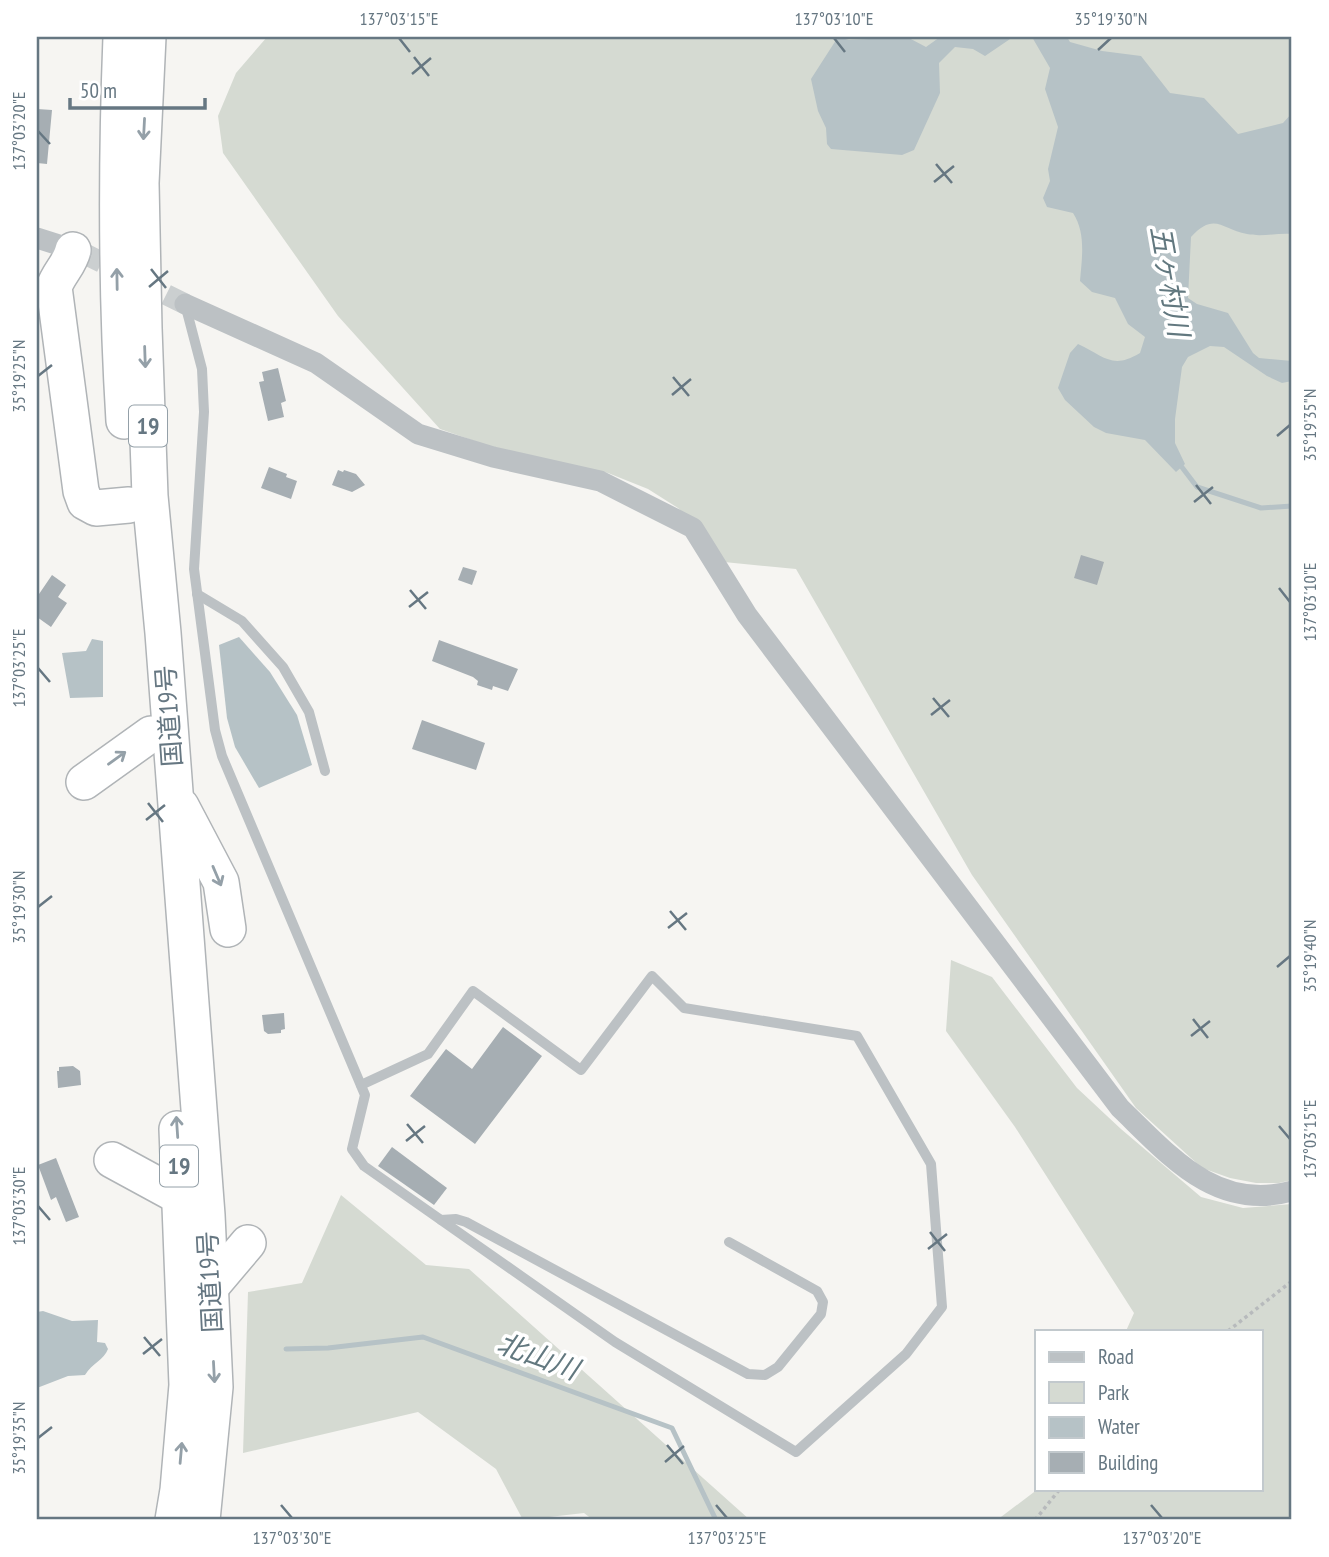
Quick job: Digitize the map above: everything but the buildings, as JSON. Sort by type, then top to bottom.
[{"type":"highway","name":"国道19号","points":[[121,37],[116,164],[118,325],[129,505],[151,734],[180,1197],[187,1385],[173,1520]]},
{"type":"highway","name":"国道19号","points":[[148,37],[141,183],[150,496],[175,794],[215,1387],[202,1520]]},
{"type":"highway","points":[[78,251],[60,273],[54,287],[81,491],[85,502],[96,508],[129,505]]},
{"type":"highway","points":[[84,782],[151,734]]},
{"type":"highway","points":[[175,794],[221,882],[228,929]]},
{"type":"highway","points":[[112,1160],[180,1197]]},
{"type":"highway","points":[[210,1288],[248,1243]]},
{"type":"street","points":[[37,238],[78,251]]},
{"type":"street","points":[[186,304],[316,363],[418,434],[493,457],[600,481],[693,528],[747,615],[1120,1108],[1179,1164],[1204,1182],[1237,1193],[1274,1196],[1292,1191]]},
{"type":"lane","points":[[186,304],[202,369],[204,412],[194,569],[215,730],[222,756],[365,1095],[352,1149],[364,1166],[615,1342],[796,1452],[906,1354],[942,1307],[931,1164],[857,1036],[684,1008],[652,975],[581,1070],[474,991],[428,1054],[361,1085]]},
{"type":"lane","points":[[197,594],[242,621],[283,667],[309,712],[325,771]]},
{"type":"lane","points":[[441,1220],[457,1219],[466,1222],[748,1374],[765,1375],[778,1367],[821,1314],[823,1302],[817,1291],[729,1242]]},
{"type":"path","points":[[1229,1330],[1292,1280]]},
{"type":"path","points":[[1035,1520],[1059,1490]]},
{"type":"green space","points":[[267,37],[1292,37],[1292,1180],[1256,1183],[1230,1178],[1202,1168],[1136,1108],[972,875],[796,569],[724,562],[701,531],[678,508],[648,489],[608,473],[489,446],[440,429],[338,316],[223,153],[218,116],[236,73]]},
{"type":"green space","points":[[951,960],[992,977],[1077,1088],[1201,1197],[1243,1208],[1292,1204],[1292,1520],[997,1520],[1037,1490],[1262,1490],[1262,1330],[1126,1330],[1134,1313],[1015,1127],[946,1031]]},
{"type":"green space","points":[[341,1195],[426,1265],[469,1269],[750,1520],[593,1520],[584,1513],[523,1520],[496,1469],[418,1412],[243,1453],[248,1292],[302,1283]]},
{"type":"water","points":[[838,37],[849,40],[907,37],[926,47],[940,37],[1013,37],[985,56],[973,49],[955,47],[939,63],[940,93],[914,150],[902,155],[831,149],[827,144],[826,128],[818,111],[811,79]]},
{"type":"water","points":[[1032,37],[1067,37],[1070,42],[1102,51],[1141,56],[1170,93],[1204,98],[1238,134],[1283,123],[1292,113],[1292,234],[1252,235],[1219,224],[1206,225],[1199,229],[1191,237],[1188,298],[1197,304],[1228,313],[1253,353],[1259,358],[1292,361],[1292,381],[1282,383],[1267,376],[1224,347],[1210,346],[1188,357],[1182,367],[1175,419],[1175,443],[1185,464],[1176,472],[1145,440],[1106,433],[1094,427],[1065,400],[1058,388],[1070,353],[1078,344],[1115,361],[1140,353],[1145,337],[1128,324],[1115,298],[1092,292],[1080,281],[1082,246],[1077,221],[1073,213],[1047,207],[1043,198],[1050,181],[1048,169],[1058,127],[1045,89],[1050,68]]},
{"type":"water","points":[[239,637],[270,672],[297,715],[312,765],[259,788],[235,747],[227,718],[219,645]]},
{"type":"water","points":[[92,639],[103,641],[103,697],[70,698],[62,653],[86,651]]},
{"type":"water","points":[[43,1311],[72,1321],[98,1320],[97,1342],[105,1343],[108,1349],[85,1375],[68,1376],[37,1388],[37,1312]]},
{"type":"waterway","name":"五ヶ村川","points":[[1178,462],[1197,487],[1261,508],[1292,506]]},
{"type":"waterway","name":"北山川","points":[[286,1349],[328,1348],[423,1337],[672,1428],[716,1520]]},
{"type":"tunnel","points":[[83,253],[185,304]]}]
